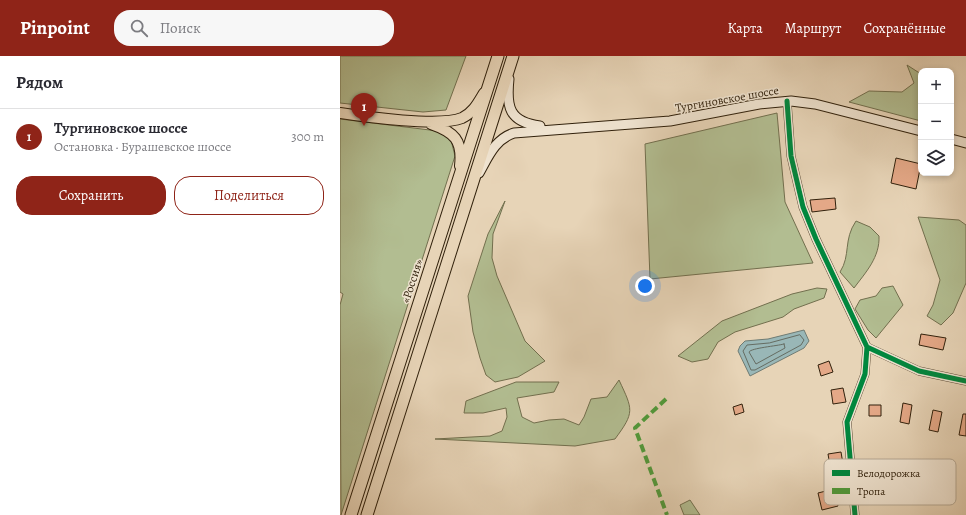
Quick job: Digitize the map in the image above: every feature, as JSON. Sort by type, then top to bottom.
[{"type":"highway","name":"«Россия»","points":[[351,515],[498,56]]},
{"type":"highway","points":[[367,515],[512,57]]},
{"type":"main road","name":"Тургиновское шоссе","points":[[512,57],[507,98],[512,112],[519,120],[528,124],[557,128]]},
{"type":"main road","points":[[340,113],[425,122],[452,121],[466,116],[476,105],[490,83]]},
{"type":"main road","name":"Тургиновское шоссе","points":[[471,187],[493,149],[502,139],[517,132],[670,121],[759,104],[787,101],[816,104],[918,130]]},
{"type":"main road","points":[[425,122],[447,130],[458,142],[461,155],[458,183]]},
{"type":"main road","points":[[954,140],[966,144]]},
{"type":"street","points":[[787,101],[791,156],[803,207],[816,239],[867,347],[865,374],[847,422],[850,459]]},
{"type":"street","points":[[867,347],[919,371],[966,381]]},
{"type":"street","points":[[853,505],[854,515]]},
{"type":"green space","points":[[340,56],[466,56],[446,110],[423,112],[340,103]]},
{"type":"green space","points":[[907,65],[918,72],[918,120],[849,102],[869,91],[902,92],[914,83]]},
{"type":"green space","points":[[777,113],[785,202],[813,263],[650,279],[645,144]]},
{"type":"green space","points":[[340,119],[438,131],[451,140],[455,156],[341,515],[340,305],[343,294],[340,292]]},
{"type":"green space","points":[[505,201],[493,234],[492,258],[497,276],[525,341],[545,361],[518,377],[495,382],[486,375],[480,358],[473,332],[468,296],[488,234]]},
{"type":"green space","points":[[918,217],[959,220],[966,225],[966,283],[953,313],[941,325],[927,316],[933,305],[940,280]]},
{"type":"green space","points":[[856,221],[870,227],[879,236],[879,244],[875,257],[854,288],[840,272],[845,260],[852,228]]},
{"type":"green space","points":[[893,286],[903,305],[876,338],[868,330],[855,309],[860,300],[876,296],[882,288]]},
{"type":"green space","points":[[817,288],[827,289],[824,298],[794,309],[783,317],[735,332],[718,342],[708,359],[692,362],[678,356],[722,321],[792,294]]},
{"type":"green space","points":[[619,380],[627,398],[630,411],[626,423],[615,439],[575,446],[435,439],[490,436],[502,431],[507,417],[506,408],[483,413],[464,413],[466,401],[516,382],[559,382],[554,392],[517,398],[522,417],[534,423],[564,419],[579,425],[591,399],[607,397]]},
{"type":"green space","points":[[690,500],[700,515],[684,515],[680,505]]},
{"type":"water","points":[[804,330],[809,341],[804,348],[750,376],[738,351],[740,346],[745,341],[768,339]]},
{"type":"building","points":[[896,158],[918,163],[919,176],[916,189],[891,183]]},
{"type":"building","points":[[835,198],[836,209],[812,212],[810,200]]},
{"type":"building","points":[[921,334],[946,338],[943,350],[919,345]]},
{"type":"building","points":[[829,361],[833,372],[821,376],[818,365]]},
{"type":"building","points":[[843,388],[846,402],[833,404],[831,390]]},
{"type":"building","points":[[903,403],[912,405],[909,424],[900,422]]},
{"type":"building","points":[[742,404],[744,412],[735,415],[733,407]]},
{"type":"building","points":[[869,405],[881,405],[881,416],[869,416]]},
{"type":"building","points":[[933,410],[942,412],[938,432],[929,430]]},
{"type":"building","points":[[963,414],[966,414],[966,436],[959,435]]},
{"type":"building","points":[[841,452],[842,459],[829,459],[828,454]]},
{"type":"building","points":[[824,492],[824,505],[838,506],[822,510],[818,493]]},
{"type":"marked path","points":[[666,399],[635,428],[667,515]]},
{"type":"cycle path","points":[[787,101],[791,156],[803,207],[816,239],[867,347],[919,371],[966,381]]},
{"type":"cycle path","points":[[850,459],[847,422],[865,374],[867,347]]},
{"type":"cycle path","points":[[854,505],[855,515]]},
{"type":"place","name":"Тургиновское шоссе","points":[[364,126]]}]
